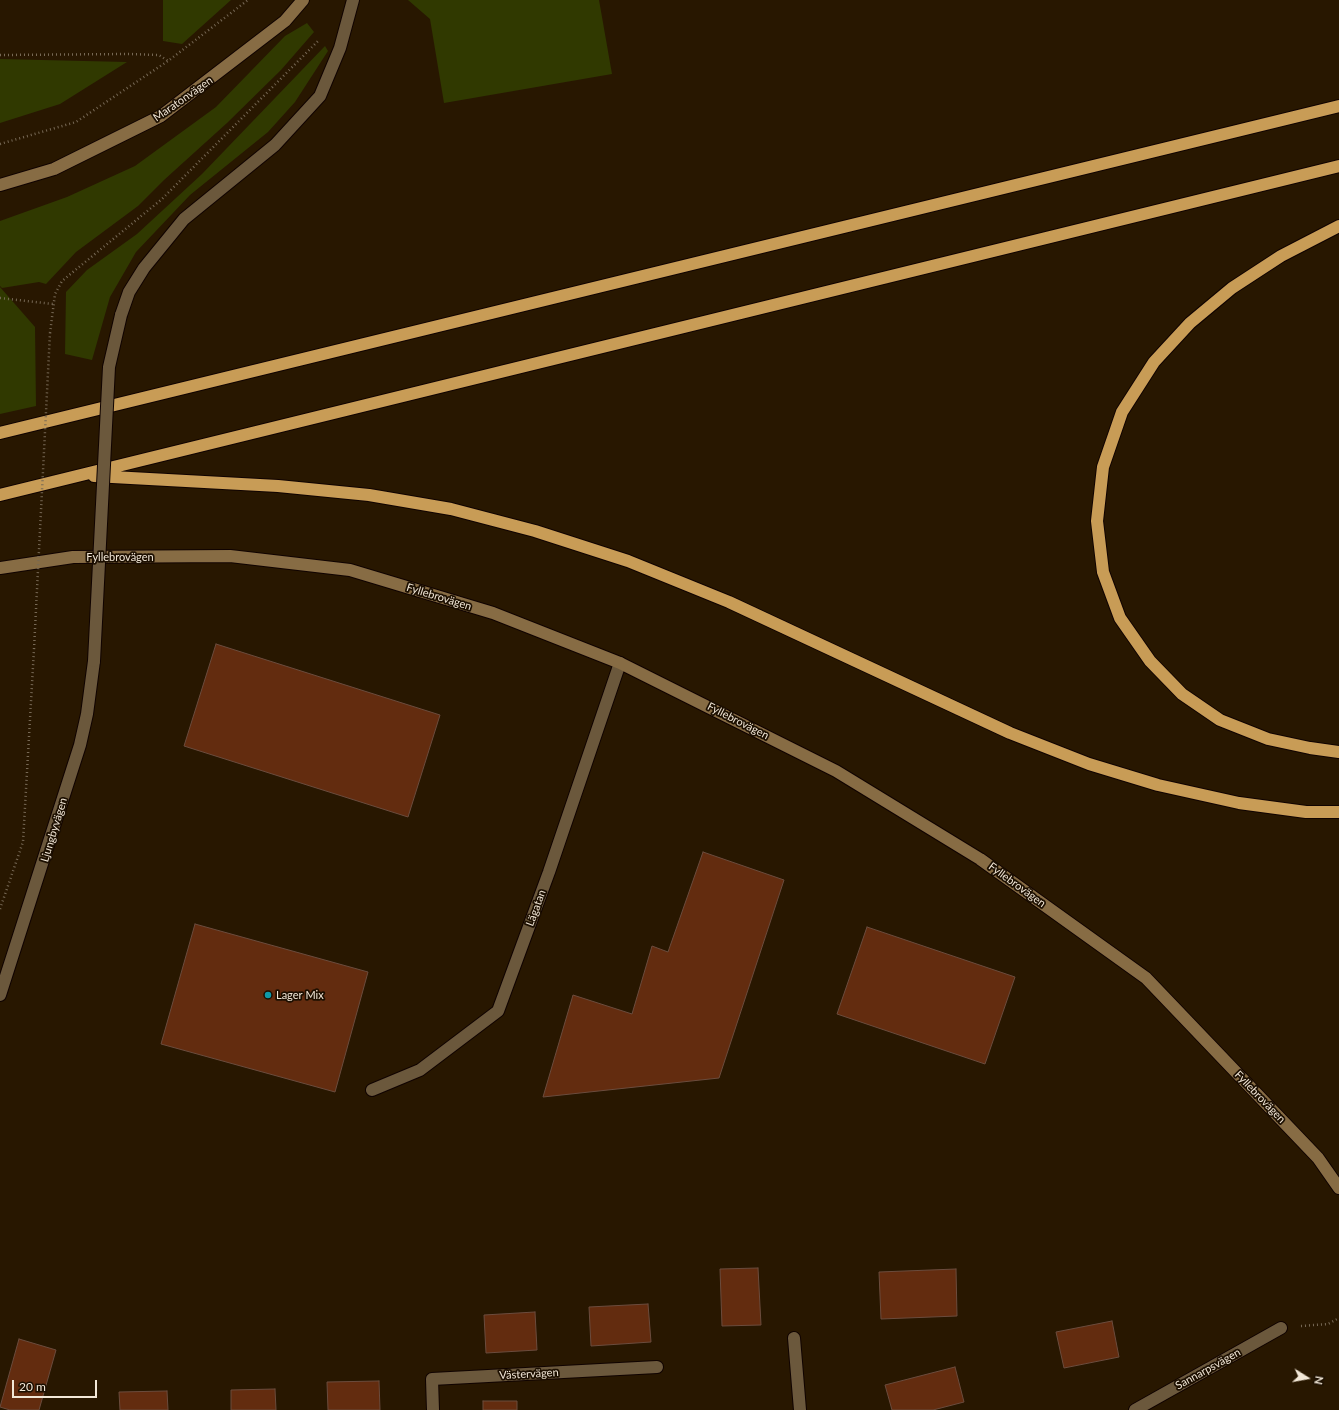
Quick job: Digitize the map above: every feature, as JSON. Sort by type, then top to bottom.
[{"type":"highway","points":[[0,433],[1339,106]]},
{"type":"highway","points":[[0,494],[1339,166]]},
{"type":"highway","points":[[1339,226],[1281,256],[1232,288],[1190,323],[1154,362],[1122,412],[1103,467],[1097,521],[1103,572],[1120,618],[1150,661],[1182,694],[1220,720],[1268,739],[1310,748],[1339,752]]},
{"type":"highway","points":[[78,475],[278,486],[369,495],[451,509],[536,531],[628,561],[729,602],[1004,730],[1089,764],[1158,785],[1239,803],[1306,812],[1339,812]]},
{"type":"street","name":"Maratonvägen","points":[[0,185],[54,169],[161,116],[209,81],[285,21],[303,0]]},
{"type":"street","name":"Ljungbyvägen","points":[[0,995],[80,745],[86,714],[94,661],[109,367],[121,315],[130,292],[144,268],[184,219],[275,145],[320,96],[340,48],[353,0]]},
{"type":"street","name":"Fyllebrovägen","points":[[0,568],[73,557],[230,556],[350,570],[493,614],[620,663],[836,771],[980,859],[1146,978],[1318,1158],[1339,1188]]},
{"type":"street","name":"Lägatan","points":[[372,1090],[420,1070],[498,1011],[549,872],[620,663]]},
{"type":"street","name":"Sannarpsvägen","points":[[1135,1410],[1281,1328]]},
{"type":"street","points":[[794,1338],[800,1410]]},
{"type":"street","name":"Västervägen","points":[[433,1410],[432,1379],[657,1368]]},
{"type":"path","points":[[0,144],[76,122],[168,61],[248,0]]},
{"type":"path","points":[[0,909],[23,842],[50,333],[55,294],[62,281],[162,199],[321,38]]},
{"type":"path","points":[[0,55],[137,55],[159,56],[168,61]]},
{"type":"path","points":[[0,298],[53,304]]},
{"type":"path","points":[[1281,1328],[1328,1324],[1339,1318]]},
{"type":"green space","points":[[163,0],[231,0],[182,44],[163,41]]},
{"type":"green space","points":[[408,0],[599,0],[612,74],[444,103],[430,19]]},
{"type":"green space","points":[[307,23],[314,32],[281,70],[138,206],[76,252],[46,284],[39,282],[2,288],[0,286],[0,221],[67,197],[135,166],[216,107],[285,36]]},
{"type":"green space","points":[[325,46],[328,51],[295,102],[268,132],[190,195],[136,252],[110,297],[92,360],[65,354],[66,292],[87,270],[137,234],[202,174]]},
{"type":"green space","points":[[0,59],[127,62],[60,104],[0,123]]},
{"type":"green space","points":[[0,287],[35,327],[36,406],[0,414]]},
{"type":"building","points":[[216,644],[440,715],[408,817],[184,746]]},
{"type":"building","points":[[703,852],[784,880],[719,1078],[543,1097],[573,995],[632,1014],[652,946],[668,952]]},
{"type":"building","name":"Lager Mix","points":[[195,924],[368,972],[335,1092],[161,1044]]},
{"type":"building","points":[[867,927],[1015,977],[985,1064],[837,1014]]},
{"type":"building","points":[[758,1268],[761,1325],[722,1326],[720,1269]]},
{"type":"building","points":[[956,1269],[957,1316],[881,1319],[879,1272]]},
{"type":"building","points":[[648,1304],[651,1342],[591,1346],[589,1307]]},
{"type":"building","points":[[535,1312],[537,1350],[486,1353],[484,1315]]},
{"type":"building","points":[[1112,1321],[1119,1357],[1064,1368],[1056,1332]]},
{"type":"building","points":[[19,1339],[56,1350],[39,1410],[10,1410],[0,1407]]},
{"type":"building","points":[[955,1367],[964,1402],[933,1410],[892,1410],[885,1385]]},
{"type":"building","points":[[379,1381],[380,1410],[328,1410],[327,1382]]},
{"type":"building","points":[[275,1389],[276,1410],[231,1410],[231,1390]]},
{"type":"building","points":[[167,1391],[168,1410],[120,1410],[119,1392]]},
{"type":"building","points":[[483,1401],[517,1401],[517,1410],[483,1410]]},
{"type":"place","name":"Lager Mix","points":[[268,995]]}]
